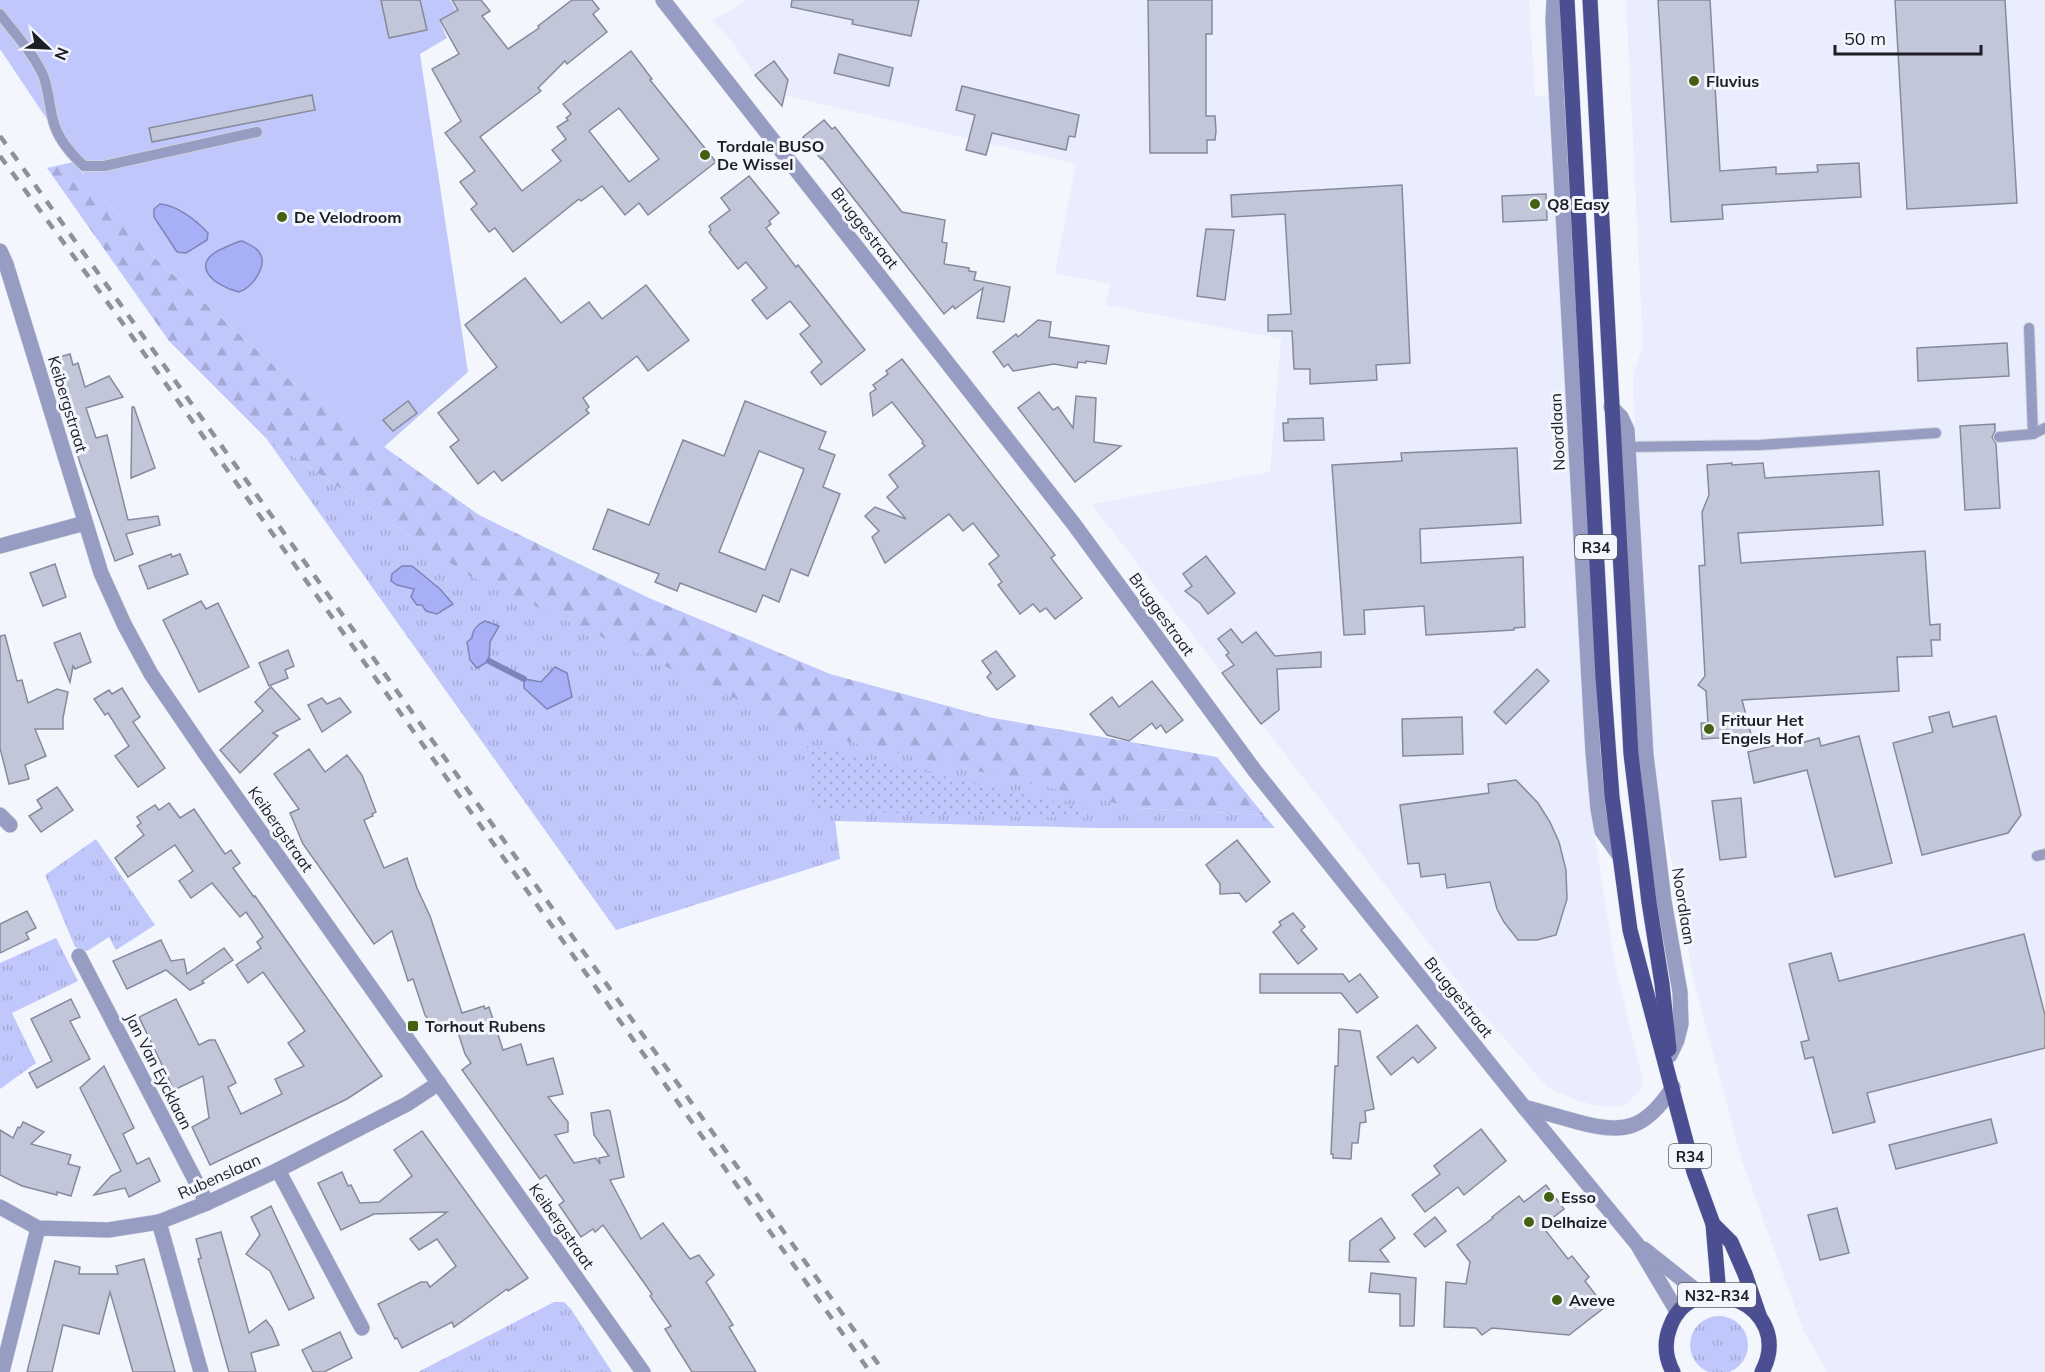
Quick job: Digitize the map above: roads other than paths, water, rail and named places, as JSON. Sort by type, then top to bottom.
[{"type":"main road","name":"Noordlaan","points":[[1567,0],[1604,700],[1619,855],[1635,955],[1694,1172],[1713,1224],[1719,1294]]},
{"type":"main road","name":"Noordlaan","points":[[1590,0],[1631,753],[1649,902],[1662,984],[1672,1087]]},
{"type":"main road","name":"Noordlaan","points":[[1713,1224],[1731,1242],[1759,1315]]},
{"type":"main road","name":"N32-R34","points":[[1669,1369],[1666,1337],[1678,1312],[1703,1296],[1719,1294],[1741,1300],[1759,1315],[1768,1338],[1765,1369]]},
{"type":"street","name":"Bruggestraat","points":[[663,0],[1073,523],[1255,771],[1524,1107],[1637,1244],[1678,1312]]},
{"type":"street","name":"Noordlaan","points":[[1554,0],[1556,86],[1593,753],[1602,831],[1619,855]]},
{"type":"street","name":"Keibergstraat","points":[[0,251],[36,358],[101,573],[119,614],[151,674],[643,1372]]},
{"type":"street","name":"Noordlaan","points":[[1611,407],[1622,417],[1628,430],[1646,755],[1664,902],[1680,992],[1680,1024],[1677,1040],[1670,1055]]},
{"type":"street","points":[[0,546],[85,523]]},
{"type":"street","name":"Jan Van Eycklaan","points":[[79,956],[207,1203]]},
{"type":"street","name":"Rubenslaan","points":[[0,1207],[38,1228],[108,1230],[159,1222],[279,1170],[407,1104],[439,1083]]},
{"type":"street","points":[[1524,1107],[1599,1128],[1623,1128],[1645,1120],[1665,1099],[1672,1087]]},
{"type":"street","points":[[279,1170],[362,1328]]},
{"type":"street","points":[[159,1222],[201,1372]]},
{"type":"street","points":[[2,1372],[38,1228]]},
{"type":"street","name":"Bruggestraat","points":[[1637,1244],[1703,1296]]},
{"type":"lane","points":[[0,14],[37,62],[49,90],[53,122],[74,156],[84,166],[104,166],[257,132]]},
{"type":"lane","points":[[2029,328],[2032,434]]},
{"type":"lane","points":[[1999,436],[2032,434],[2045,428]]},
{"type":"lane","points":[[1628,447],[1760,445],[1936,433]]},
{"type":"waterway","points":[[489,661],[524,679]]},
{"type":"railway","points":[[0,136],[884,1372]]},
{"type":"railway","points":[[0,156],[116,314],[870,1372]]},
{"type":"place","name":"Fluvius","points":[[1694,81]]},
{"type":"place","name":"Tordale BUSO De Wissel","points":[[705,155]]},
{"type":"place","name":"Q8 Easy","points":[[1535,204]]},
{"type":"place","name":"De Velodroom","points":[[282,217]]},
{"type":"place","name":"Frituur Het Engels Hof","points":[[1709,729]]},
{"type":"place","name":"Torhout Rubens","points":[[413,1026]]},
{"type":"place","name":"Esso","points":[[1549,1197]]},
{"type":"place","name":"Delhaize","points":[[1529,1222]]},
{"type":"place","name":"Aveve","points":[[1557,1300]]}]
